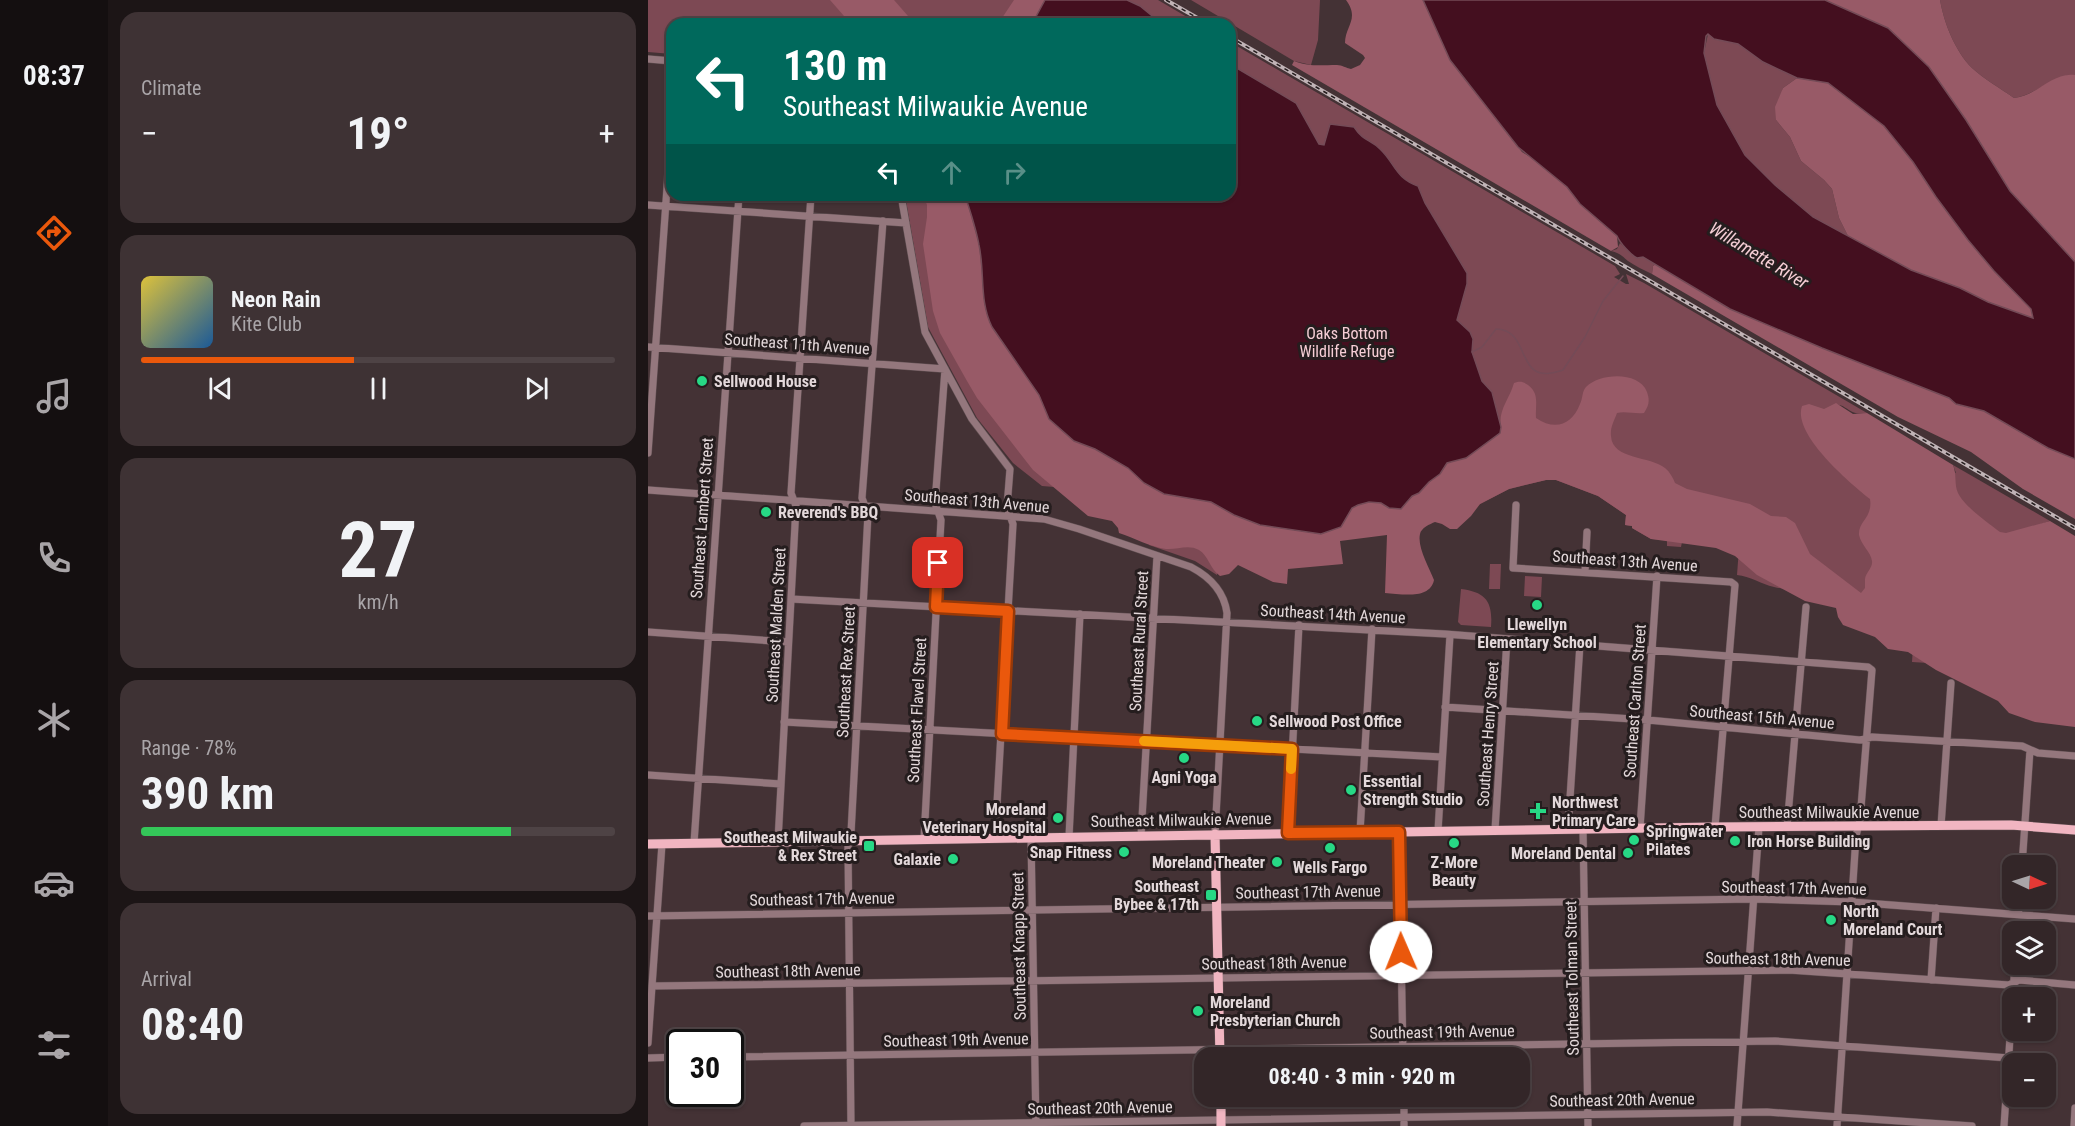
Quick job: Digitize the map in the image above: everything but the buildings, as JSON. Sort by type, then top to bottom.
[{"type":"main road","name":"Southeast Milwaukie Avenue","points":[[648,844],[1715,827],[2025,826],[2075,830]]},
{"type":"main road","points":[[1215,834],[1220,1047]]},
{"type":"main road","points":[[1221,1107],[1221,1123]]},
{"type":"street","points":[[648,59],[666,60]]},
{"type":"street","points":[[648,453],[652,347],[666,201]]},
{"type":"street","name":"Southeast Lambert Street","points":[[694,843],[739,201]]},
{"type":"street","name":"Southeast Malden Street","points":[[778,841],[795,506],[791,493],[811,201]]},
{"type":"street","points":[[902,201],[924,327],[972,419],[1010,468],[1007,507],[1013,524],[996,838]]},
{"type":"street","points":[[648,205],[906,223]]},
{"type":"street","name":"Southeast Rex Street","points":[[851,1126],[848,847],[868,514],[862,498],[883,221]]},
{"type":"street","name":"Southeast 11th Avenue","points":[[652,347],[945,369]]},
{"type":"street","name":"Southeast Flavel Street","points":[[924,839],[941,520],[935,503],[945,369]]},
{"type":"street","name":"Southeast 13th Avenue","points":[[648,490],[938,510],[1053,521],[1191,567],[1201,573],[1214,584],[1224,600],[1226,622],[1215,834]]},
{"type":"street","name":"Southeast 13th Avenue","points":[[1516,505],[1513,568],[1731,582],[1735,585],[1730,655]]},
{"type":"street","points":[[1585,572],[1587,532]]},
{"type":"street","name":"Southeast Rural Street","points":[[1142,836],[1157,556]]},
{"type":"street","name":"Southeast Carlton Street","points":[[1640,828],[1657,576]]},
{"type":"street","name":"Southeast 14th Avenue","points":[[791,599],[1372,629],[1868,667],[1872,670],[1866,738]]},
{"type":"street","points":[[1787,827],[1806,607]]},
{"type":"street","points":[[1069,837],[1080,614]]},
{"type":"street","points":[[1288,833],[1299,625]]},
{"type":"street","points":[[1360,832],[1372,629]]},
{"type":"street","points":[[648,632],[788,642]]},
{"type":"street","points":[[1438,831],[1450,635]]},
{"type":"street","name":"Southeast Henry Street","points":[[1495,830],[1507,639]]},
{"type":"street","points":[[1568,829],[1580,644]]},
{"type":"street","points":[[1715,827],[1730,655]]},
{"type":"street","points":[[1941,826],[1950,683]]},
{"type":"street","name":"Southeast 15th Avenue","points":[[1445,707],[1648,720],[1860,740],[1866,738],[2022,746],[2038,753],[2075,756]]},
{"type":"street","points":[[784,722],[1442,757]]},
{"type":"street","points":[[1838,1122],[1851,902],[1866,738]]},
{"type":"street","points":[[2023,855],[2030,750]]},
{"type":"street","points":[[648,775],[781,784]]},
{"type":"street","points":[[1737,1126],[1759,827]]},
{"type":"street","name":"Southeast Tolman Street","points":[[1583,829],[1588,1126]]},
{"type":"street","points":[[1399,832],[1403,1046]]},
{"type":"street","name":"Southeast Knapp Street","points":[[1031,837],[1036,1125]]},
{"type":"street","points":[[648,1043],[662,844]]},
{"type":"street","name":"Southeast 17th Avenue","points":[[648,916],[1753,899],[1851,902],[2075,919]]},
{"type":"street","points":[[1931,980],[1936,908]]},
{"type":"street","points":[[2018,921],[2019,909]]},
{"type":"street","name":"Southeast 18th Avenue","points":[[652,986],[1748,970],[1789,970],[2009,985],[2019,981],[2075,985]]},
{"type":"street","points":[[2009,1053],[2014,975]]},
{"type":"street","name":"Southeast 19th Avenue","points":[[1377,1047],[1786,1041],[2002,1058]]},
{"type":"street","name":"Southeast 19th Avenue","points":[[744,1057],[1034,1052],[1194,1053]]},
{"type":"street","points":[[648,1058],[666,1058]]},
{"type":"street","points":[[1404,1107],[1404,1126]]},
{"type":"street","points":[[2004,1126],[2005,1107]]},
{"type":"street","points":[[2074,1126],[2075,1108]]},
{"type":"street","name":"Southeast 20th Avenue","points":[[804,1126],[1221,1123],[1404,1116],[1738,1112],[1794,1113],[1838,1122],[1972,1126]]},
{"type":"green space","points":[[648,0],[1158,0],[1189,18],[666,18],[666,54],[648,52]]},
{"type":"green space","points":[[1191,0],[1320,0],[1318,40],[1311,65],[1294,61],[1236,27],[1236,18],[1221,18]]},
{"type":"green space","points":[[1940,0],[2075,0],[2075,75],[2060,77],[2030,93],[2014,98],[1982,76],[1966,61],[1951,36]]},
{"type":"green space","points":[[1708,34],[1714,39],[1738,44],[1763,62],[1797,78],[1783,88],[1776,120],[1790,137],[1801,161],[1832,189],[1839,218],[1849,238],[1813,217],[1775,185],[1745,155],[1717,105],[1704,53]]},
{"type":"green space","name":"Oaks Bottom Wildlife Refuge","points":[[1236,45],[1615,266],[1620,274],[1614,277],[1629,284],[1626,274],[1644,283],[1867,413],[1852,412],[1843,406],[1834,404],[1956,473],[1953,465],[2050,521],[2041,524],[1944,664],[1912,662],[1914,631],[1866,587],[1863,593],[1795,590],[1774,587],[1737,575],[1739,548],[1682,542],[1681,547],[1667,546],[1667,540],[1651,539],[1632,526],[1625,525],[1626,515],[1598,496],[1556,480],[1546,480],[1509,489],[1461,514],[1219,536],[1217,575],[1195,561],[1149,545],[1149,538],[1054,487],[1042,486],[1013,463],[977,418],[928,327],[906,201],[1236,201]]},
{"type":"green space","points":[[1620,243],[1637,258],[1643,257],[1656,264],[1653,266],[1652,274],[1611,251],[1617,249]]},
{"type":"green space","points":[[1490,564],[1501,564],[1500,589],[1489,589]]},
{"type":"green space","points":[[1525,576],[1542,577],[1541,597],[1524,596]]},
{"type":"green space","points":[[1461,589],[1477,593],[1486,600],[1491,611],[1491,627],[1461,625],[1458,622]]},
{"type":"shaded area","points":[[830,0],[894,0],[910,18],[846,18]]},
{"type":"shaded area","points":[[1014,0],[1045,0],[1035,18],[1002,18]]},
{"type":"shaded area","points":[[1346,0],[1423,0],[1450,60],[1522,152],[1537,161],[1567,186],[1580,204],[1617,236],[1618,247],[1611,251],[1292,65],[1294,61],[1310,65],[1339,65],[1351,69],[1360,65],[1365,58],[1363,55],[1345,43],[1352,17]]},
{"type":"shaded area","points":[[1825,0],[1940,0],[1951,36],[1966,61],[1982,76],[2014,98],[2030,93],[2059,77],[2075,75],[2075,262],[2010,191],[1966,120],[1888,28]]},
{"type":"shaded area","points":[[1797,78],[1828,83],[1884,126],[1914,162],[1936,197],[1968,240],[2031,309],[2033,318],[1911,270],[1849,238],[1839,218],[1832,189],[1801,161],[1790,137],[1776,120],[1775,107],[1783,88]]},
{"type":"shaded area","points":[[925,201],[967,201],[979,245],[985,306],[992,327],[1040,395],[1049,419],[1074,441],[1095,449],[1128,468],[1144,483],[1164,494],[1211,502],[1234,515],[1260,525],[1321,534],[1340,527],[1352,508],[1358,505],[1369,502],[1381,503],[1389,508],[1401,509],[1447,463],[1466,458],[1501,427],[1502,410],[1514,383],[1524,383],[1532,388],[1536,400],[1536,418],[1556,425],[1572,417],[1577,411],[1586,387],[1592,382],[1609,377],[1628,377],[1643,385],[1649,400],[1644,413],[1617,413],[1611,433],[1613,444],[1618,449],[1633,457],[1659,464],[1668,471],[1675,483],[1687,489],[1750,504],[1771,516],[1786,517],[1795,523],[1810,554],[1861,593],[1865,588],[1865,579],[1872,563],[1859,535],[1859,530],[1868,515],[1870,499],[1837,470],[1814,444],[1801,417],[1802,406],[1809,404],[1824,409],[1836,403],[1853,414],[1867,413],[1953,465],[1957,490],[1961,498],[2000,532],[2006,533],[2050,521],[2075,536],[2075,727],[2035,722],[2009,713],[1998,701],[1936,670],[1908,652],[1888,649],[1875,637],[1843,625],[1836,608],[1805,601],[1757,575],[1735,556],[1716,548],[1651,539],[1632,526],[1625,525],[1626,515],[1598,496],[1556,480],[1546,480],[1509,489],[1480,504],[1457,529],[1450,529],[1435,522],[1424,528],[1420,534],[1420,545],[1434,580],[1427,591],[1406,595],[1385,593],[1387,535],[1340,541],[1343,564],[1288,569],[1287,584],[1273,582],[1238,565],[1229,574],[1220,576],[1199,550],[1191,547],[1160,548],[1119,533],[1112,521],[1088,516],[1033,470],[977,398],[967,381],[940,333],[933,311],[923,244],[927,205]]},
{"type":"shaded area","points":[[1656,264],[1730,309],[1949,398],[1956,404],[1984,411],[2048,448],[2075,459],[2075,519],[2023,489],[1971,452],[1898,417],[1652,274],[1653,266]]},
{"type":"water","points":[[1045,0],[1127,0],[1140,6],[1155,18],[1035,18]]},
{"type":"water","name":"Willamette River","points":[[1423,0],[1825,0],[1888,28],[1929,67],[1966,120],[2010,191],[2075,262],[2075,459],[2048,448],[1984,411],[1956,404],[1949,398],[1730,309],[1643,257],[1637,258],[1629,252],[1617,236],[1580,204],[1567,187],[1518,147],[1450,60]],"holes":[[[1708,34],[1714,39],[1738,44],[1763,62],[1797,78],[1828,83],[1884,126],[1913,162],[1968,240],[2031,309],[2033,318],[1911,270],[1813,217],[1775,185],[1745,155],[1717,105],[1704,53],[1706,36]]]},
{"type":"water","points":[[1236,68],[1296,103],[1319,144],[1324,145],[1330,124],[1354,127],[1385,154],[1404,179],[1418,186],[1425,203],[1467,273],[1467,284],[1457,320],[1470,332],[1473,339],[1472,352],[1482,381],[1492,392],[1501,427],[1500,433],[1466,458],[1447,463],[1440,474],[1419,493],[1412,496],[1401,509],[1389,508],[1381,503],[1369,502],[1358,505],[1352,508],[1341,527],[1321,534],[1260,525],[1234,515],[1211,502],[1164,494],[1144,483],[1128,468],[1095,449],[1074,441],[1049,419],[1039,395],[992,327],[988,317],[985,307],[981,255],[967,201],[1236,201]]},
{"type":"waterway","points":[[1472,352],[1482,347],[1496,329],[1508,332],[1515,338],[1529,365],[1536,371],[1547,373],[1563,370],[1585,337],[1603,301],[1623,276]]},
{"type":"railway","points":[[1166,0],[1198,18]]},
{"type":"railway","points":[[1236,40],[2075,528]]},
{"type":"slow traffic","points":[[1144,741],[1292,749],[1291,769]]},
{"type":"place","name":"Sellwood House","points":[[702,381]]},
{"type":"place","name":"Reverend's BBQ","points":[[766,512]]},
{"type":"place","name":"Llewellyn Elementary School","points":[[1537,605]]},
{"type":"place","name":"Sellwood Post Office","points":[[1257,721]]},
{"type":"place","name":"Agni Yoga","points":[[1184,758]]},
{"type":"place","name":"Essential Strength Studio","points":[[1351,790]]},
{"type":"place","name":"Northwest Primary Care","points":[[1538,811]]},
{"type":"place","name":"Moreland Veterinary Hospital","points":[[1058,818]]},
{"type":"place","name":"Springwater Pilates","points":[[1634,840]]},
{"type":"place","name":"Iron Horse Building","points":[[1735,841]]},
{"type":"place","name":"Z-More Beauty","points":[[1454,843]]},
{"type":"place","name":"Southeast Milwaukie & Rex Street","points":[[869,846]]},
{"type":"place","name":"Wells Fargo","points":[[1330,848]]},
{"type":"place","name":"Snap Fitness","points":[[1124,852]]},
{"type":"place","name":"Moreland Dental","points":[[1628,853]]},
{"type":"place","name":"Galaxie","points":[[953,859]]},
{"type":"place","name":"Moreland Theater","points":[[1277,862]]},
{"type":"place","name":"Southeast Bybee & 17th","points":[[1211,895]]},
{"type":"place","name":"North Moreland Court","points":[[1831,920]]},
{"type":"place","name":"Moreland Presbyterian Church","points":[[1198,1011]]},
{"type":"route","points":[[938,563],[936,607],[1008,611],[1002,734],[1292,749],[1288,833],[1399,832],[1401,952]]}]
